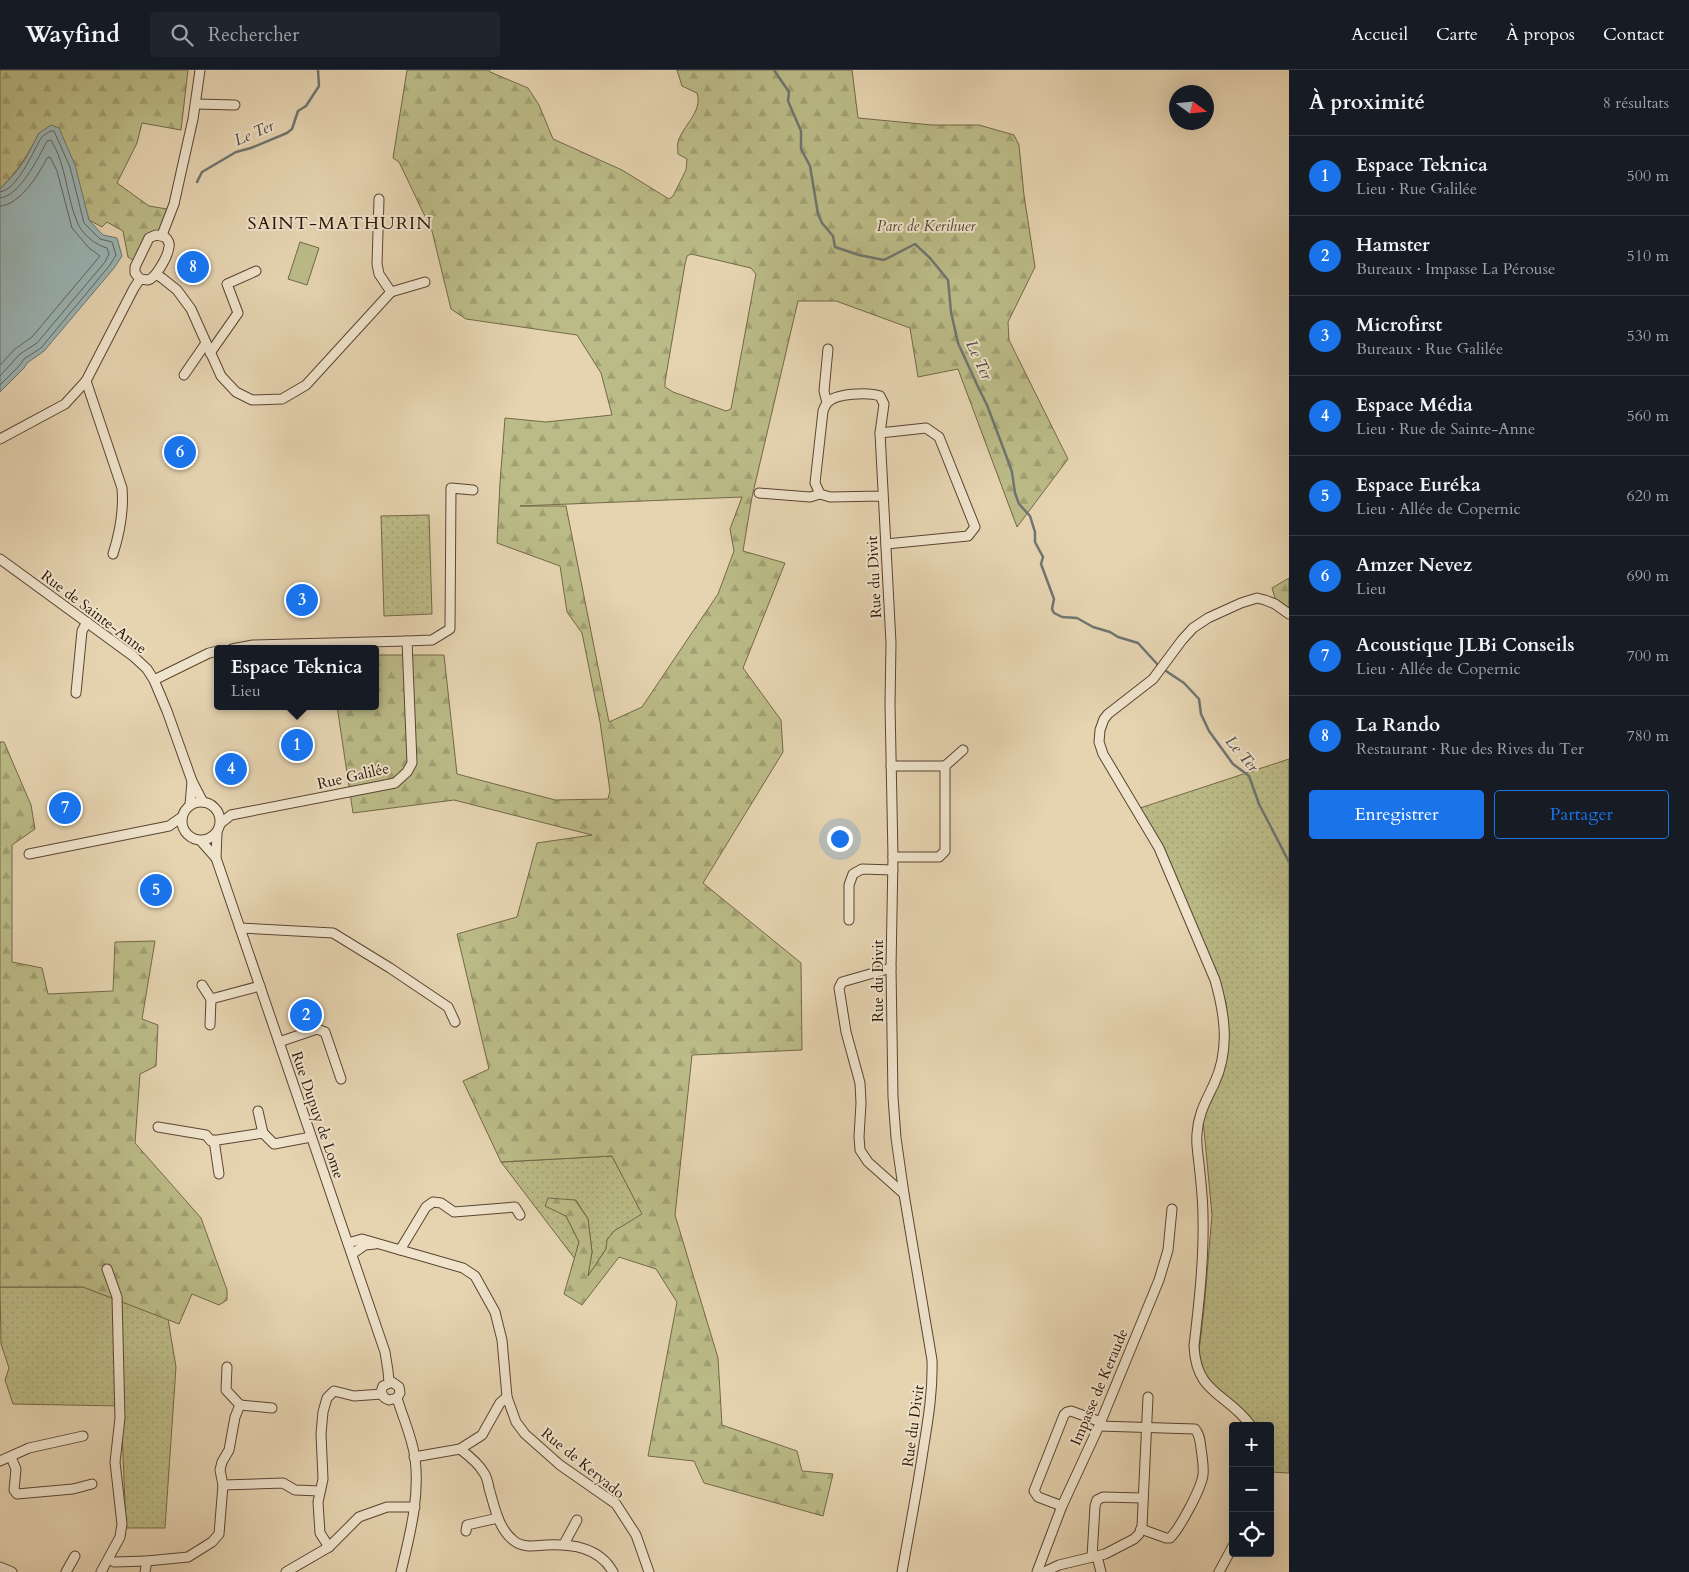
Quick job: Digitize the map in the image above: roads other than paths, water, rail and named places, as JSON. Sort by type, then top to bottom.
[{"type":"street","points":[[162,235],[174,204],[196,104],[200,70]]},
{"type":"street","points":[[196,104],[235,105]]},
{"type":"street","points":[[379,199],[377,264],[379,274],[391,292]]},
{"type":"street","points":[[162,235],[168,240],[170,247],[156,275],[148,280],[140,279],[134,270],[149,238],[162,235]]},
{"type":"street","points":[[210,352],[238,313],[227,284],[256,271]]},
{"type":"street","points":[[156,275],[177,290],[191,309],[221,376],[236,392],[252,400],[282,399],[306,385],[391,292],[425,282]]},
{"type":"street","points":[[0,439],[65,404],[86,381],[140,279]]},
{"type":"street","points":[[184,375],[206,343]]},
{"type":"street","points":[[820,494],[816,484],[823,411],[827,403],[824,391],[828,349]]},
{"type":"street","points":[[86,381],[122,488],[123,502],[114,554]]},
{"type":"street","name":"Rue du Divit","points":[[827,403],[835,397],[871,392],[880,396],[884,404],[880,433],[891,643],[893,1097],[896,1138],[932,1360],[933,1379],[932,1398],[920,1475],[902,1572]]},
{"type":"street","points":[[880,433],[926,428],[939,437],[975,527],[968,536],[886,544]]},
{"type":"street","points":[[253,645],[432,640],[450,629],[451,488],[473,490]]},
{"type":"street","points":[[759,493],[810,497],[820,494],[830,497],[883,496]]},
{"type":"street","name":"Rue de Sainte-Anne","points":[[0,558],[133,656],[147,669],[154,680],[192,781],[203,802]]},
{"type":"street","points":[[1248,1422],[1241,1413],[1209,1388],[1199,1373],[1194,1356],[1203,1266],[1203,1218],[1196,1137],[1204,1101],[1222,1065],[1225,1023],[1222,1002],[1215,980],[1159,848],[1104,754],[1099,736],[1104,719],[1153,679],[1182,640],[1193,628],[1208,618],[1257,598],[1275,604],[1289,614]]},
{"type":"street","points":[[76,693],[82,631],[87,622]]},
{"type":"street","name":"Rue Galilée","points":[[217,811],[231,815],[395,783],[407,772],[412,763],[407,641]]},
{"type":"street","points":[[154,680],[214,652]]},
{"type":"street","points":[[891,766],[945,766],[963,750]]},
{"type":"street","points":[[893,857],[939,857],[945,851],[945,766]]},
{"type":"street","name":"Rue de Sainte-Anne","points":[[190,805],[192,781]]},
{"type":"street","points":[[29,854],[169,826],[182,817],[190,805],[203,802],[214,806],[221,823],[217,833],[201,841],[192,838],[184,830],[169,826]]},
{"type":"street","name":"Rue Galilée","points":[[221,823],[231,815]]},
{"type":"street","points":[[182,817],[184,830]]},
{"type":"street","name":"Rue Dupuy de Lome","points":[[217,833],[216,858],[385,1352],[389,1382],[395,1383],[399,1387],[400,1393],[397,1398],[410,1436],[417,1483],[413,1523],[401,1572]]},
{"type":"street","name":"Rue Dupuy de Lome","points":[[201,841],[216,858]]},
{"type":"street","points":[[849,920],[852,874],[862,869],[892,870]]},
{"type":"street","points":[[240,928],[333,933],[448,1007],[455,1022]]},
{"type":"street","points":[[891,968],[842,982],[839,988],[846,1032],[860,1083],[861,1103],[858,1138],[860,1150],[868,1162],[904,1194]]},
{"type":"street","points":[[202,985],[211,998],[210,1025]]},
{"type":"street","points":[[211,998],[260,986]]},
{"type":"street","points":[[279,1042],[317,1029],[325,1032],[341,1079]]},
{"type":"street","points":[[258,1111],[263,1133],[274,1144],[311,1137]]},
{"type":"street","points":[[158,1127],[206,1135],[211,1141],[263,1133]]},
{"type":"street","points":[[214,1140],[219,1174]]},
{"type":"street","points":[[400,1250],[426,1207],[433,1202],[441,1203],[454,1212],[515,1207],[520,1214]]},
{"type":"street","name":"Impasse de Keraude","points":[[1037,1572],[1062,1506],[1100,1424],[1159,1280],[1168,1250],[1172,1209]]},
{"type":"street","name":"Rue de Keryado","points":[[348,1243],[362,1239],[463,1268],[475,1276],[495,1312],[502,1340],[507,1397],[516,1422],[525,1434],[560,1465],[616,1504],[636,1535],[649,1572]]},
{"type":"street","points":[[352,1254],[365,1245],[375,1244]]},
{"type":"street","points":[[101,1572],[120,1537],[122,1524],[114,1462],[120,1418],[117,1297],[107,1269]]},
{"type":"street","points":[[227,1366],[226,1390],[240,1405],[272,1408]]},
{"type":"street","points":[[389,1382],[382,1388],[382,1394],[388,1400],[397,1398]]},
{"type":"street","points":[[329,1547],[320,1533],[318,1502],[323,1479],[323,1412],[327,1398],[334,1391],[354,1396],[382,1394]]},
{"type":"street","points":[[414,1457],[460,1449],[482,1435],[500,1403],[507,1397]]},
{"type":"street","points":[[1044,1572],[1053,1567],[1105,1554],[1134,1538],[1141,1529],[1148,1397]]},
{"type":"street","points":[[114,1562],[188,1557],[212,1542],[219,1534],[223,1485],[220,1470],[229,1450],[235,1417],[240,1405]]},
{"type":"street","points":[[1062,1506],[1038,1497],[1034,1491],[1064,1415],[1067,1412],[1071,1411],[1100,1424],[1147,1428],[1195,1429],[1200,1440],[1203,1473],[1197,1494],[1172,1536],[1166,1538],[1141,1529]]},
{"type":"street","points":[[0,1462],[29,1448],[83,1436]]},
{"type":"street","points":[[460,1449],[485,1474],[498,1518],[512,1540],[521,1545],[564,1544],[584,1548],[597,1554],[608,1564],[613,1572]]},
{"type":"street","points":[[11,1457],[16,1469],[14,1490],[17,1494],[73,1489],[92,1484]]},
{"type":"street","points":[[223,1485],[283,1483],[295,1490],[320,1491]]},
{"type":"street","points":[[1101,1572],[1094,1556],[1095,1506],[1097,1500],[1103,1498],[1143,1498]]},
{"type":"street","points":[[286,1572],[329,1547],[359,1518],[387,1507],[415,1508]]},
{"type":"street","points":[[466,1531],[467,1525],[498,1518]]},
{"type":"street","points":[[564,1544],[578,1520]]},
{"type":"street","points":[[1219,1572],[1229,1553]]},
{"type":"street","points":[[66,1572],[75,1556]]},
{"type":"street","points":[[145,1572],[147,1561]]},
{"type":"street","points":[[0,1567],[12,1572]]},
{"type":"water","points":[[51,125],[59,128],[75,165],[89,220],[103,235],[117,238],[122,256],[44,351],[27,363],[0,392],[0,189],[17,171],[39,133]]},
{"type":"waterway","name":"Le Ter","points":[[197,182],[202,172],[236,152],[251,148],[287,133],[292,129],[298,111],[306,106],[319,86],[318,70]]},
{"type":"waterway","name":"Le Ter","points":[[774,70],[789,92],[788,101],[801,131],[801,149],[810,166],[818,214],[822,223],[833,236],[835,247],[859,255],[884,260],[915,244],[930,258],[948,280],[951,312],[958,343],[987,405],[1012,472],[1015,493],[1019,504],[1030,516],[1035,532],[1035,542],[1043,557],[1041,564],[1054,599],[1052,609],[1054,613],[1062,617],[1077,618],[1093,627],[1138,643],[1158,665]]},
{"type":"waterway","name":"Le Ter","points":[[1166,671],[1184,683],[1199,699],[1201,714],[1209,731],[1233,764],[1249,776],[1259,804],[1289,862]]},
{"type":"place","name":"La Rando","points":[[193,267]]},
{"type":"place","name":"Amzer Nevez","points":[[180,452]]},
{"type":"place","name":"Microfirst","points":[[302,600]]},
{"type":"place","name":"Espace Teknica","points":[[297,745]]},
{"type":"place","name":"Espace Média","points":[[231,769]]},
{"type":"place","name":"Acoustique JLBi Conseils","points":[[65,808]]},
{"type":"place","name":"Espace Euréka","points":[[156,890]]},
{"type":"place","name":"Hamster","points":[[306,1015]]},
{"type":"district","name":"SAINT-MATHURIN","points":[[340,223]]},
{"type":"park label","name":"Parc de Kerihuer","points":[[926,226]]}]
